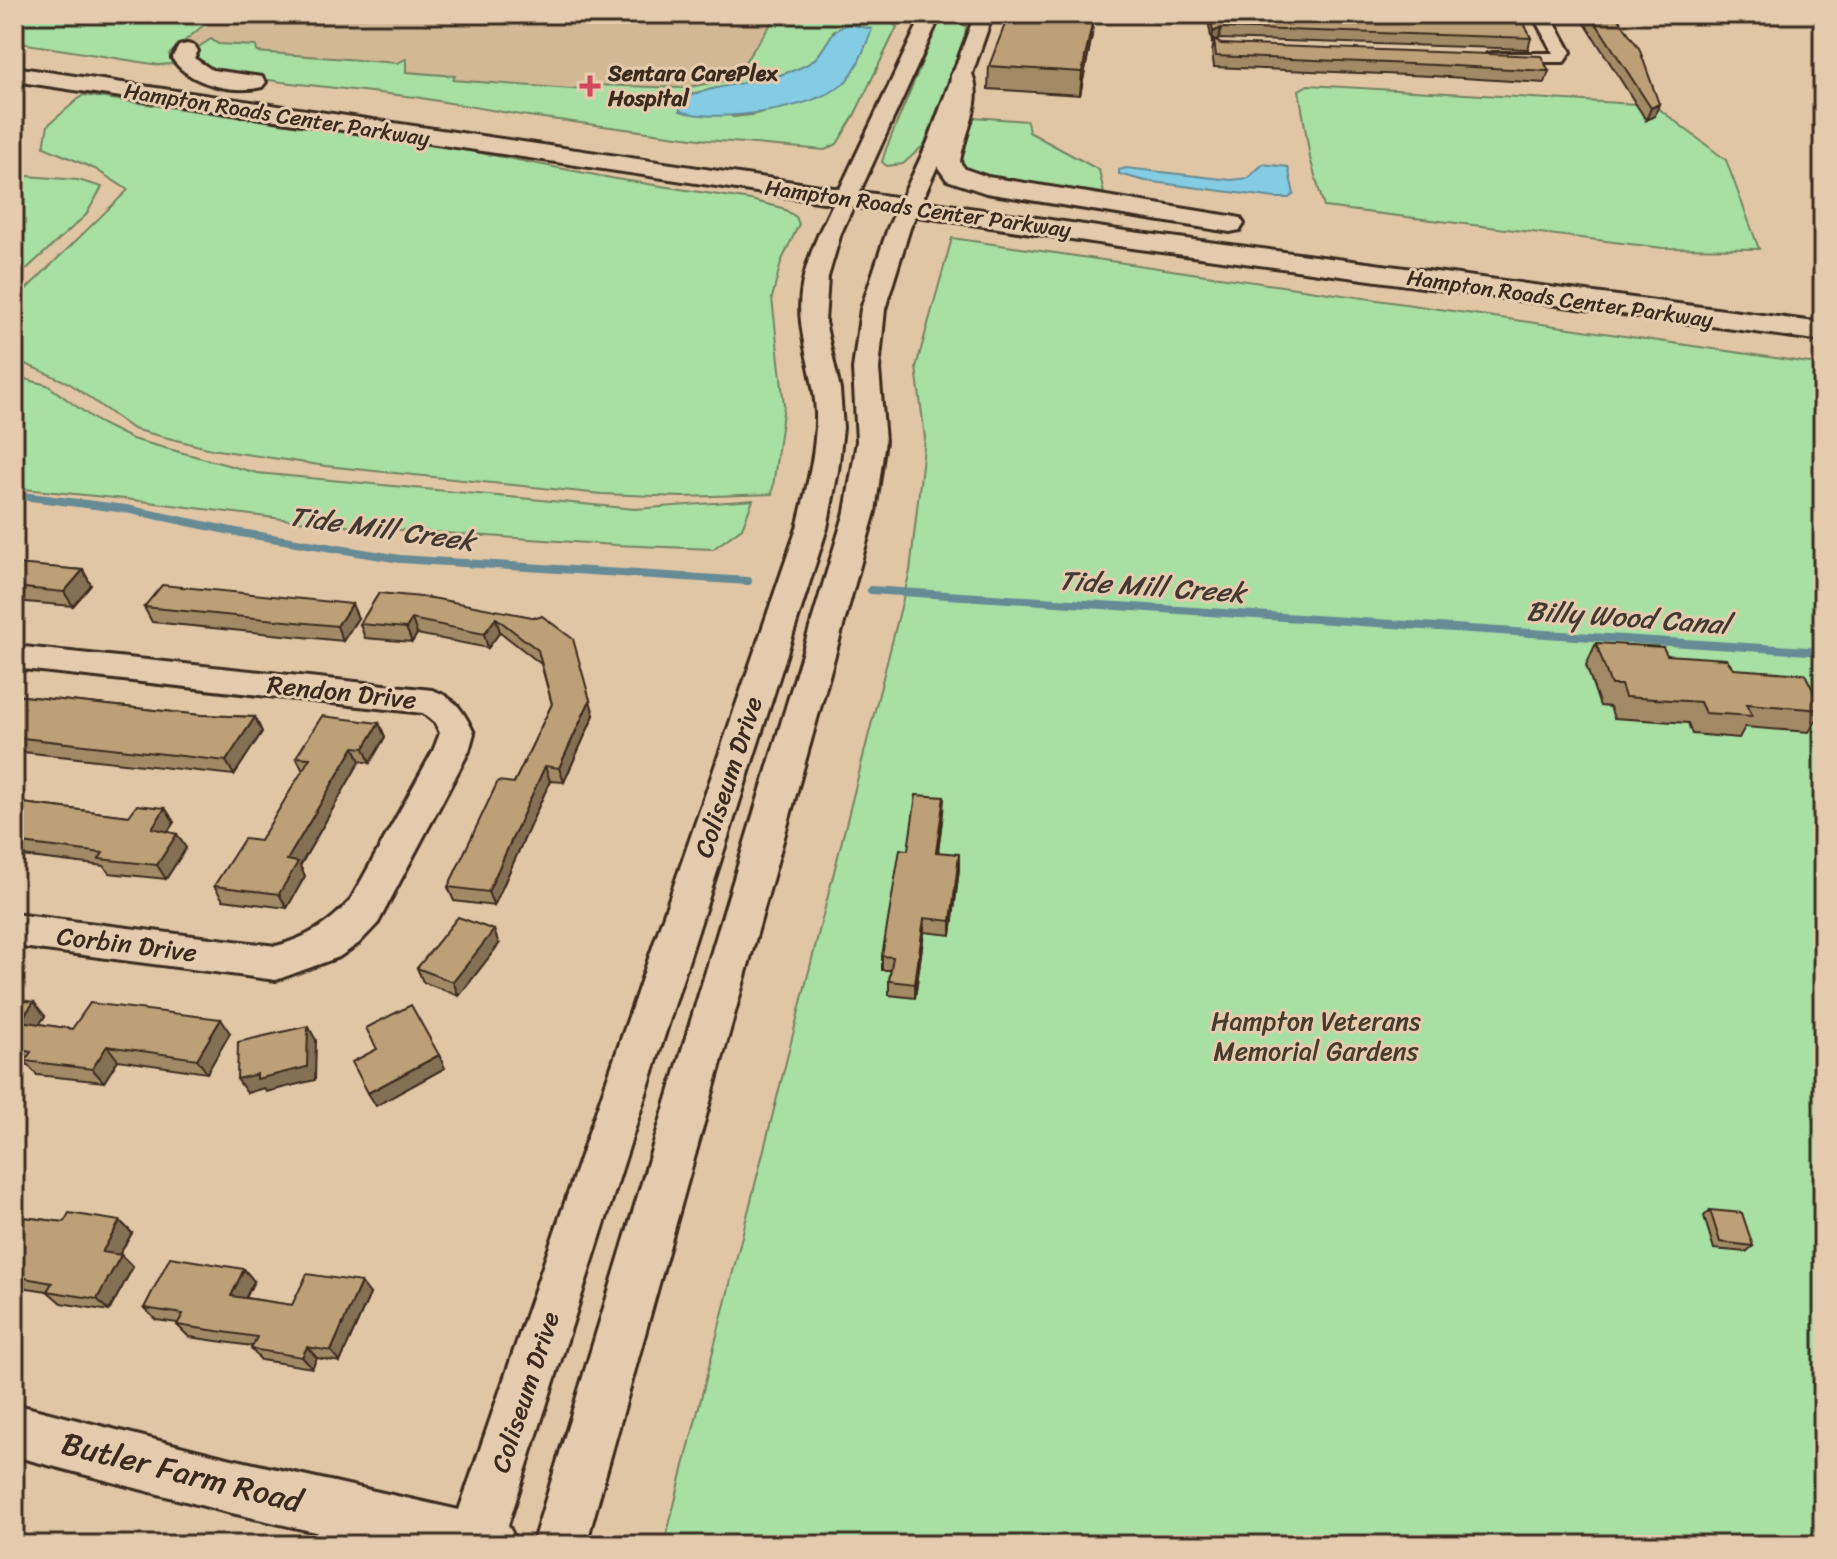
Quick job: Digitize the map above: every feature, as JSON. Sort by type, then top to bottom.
[{"type":"main road","points":[[187,51],[183,58],[193,70],[283,86]]},
{"type":"main road","name":"Hampton Roads Center Parkway","points":[[14,52],[685,150]]},
{"type":"main road","name":"Hampton Roads Center Parkway","points":[[14,74],[849,182],[912,195],[1823,332]]},
{"type":"main road","name":"Hampton Roads Center Parkway","points":[[912,195],[1250,228],[986,185],[958,176],[947,167],[945,159],[961,117],[962,75]]},
{"type":"main road","name":"Hampton Roads Center Parkway","points":[[1296,235],[1683,286]]},
{"type":"street","name":"Coliseum Drive","points":[[483,1543],[812,528],[825,464],[829,418],[828,395],[813,320],[814,287],[824,248],[849,182],[932,14]]},
{"type":"street","points":[[1468,57],[1558,58],[1562,52],[1541,14]]},
{"type":"street","name":"Coliseum Drive","points":[[559,1545],[860,512],[871,441],[866,369],[870,328],[880,285],[912,195],[938,142],[962,75],[977,19]]},
{"type":"street","name":"Rendon Drive","points":[[14,657],[401,697],[432,702],[449,716],[457,733],[451,751],[364,912],[345,935],[313,953],[276,963],[241,959]]},
{"type":"street","name":"Corbin Drive","points":[[14,930],[241,959]]},
{"type":"street","name":"Butler Farm Road","points":[[14,1430],[223,1484],[483,1543]]},
{"type":"shaded area","name":"Sentara CarePlex Hospital","points":[[217,14],[905,14],[854,116],[837,144],[825,150],[707,140],[172,64],[168,54]]},
{"type":"green space","points":[[14,14],[217,14],[169,54],[172,64],[159,65],[14,42]]},
{"type":"green space","points":[[687,14],[770,14],[888,21],[897,27],[854,116],[837,144],[825,150],[707,140],[415,97],[282,82],[206,70],[195,60],[197,48],[211,39],[218,44],[256,46],[257,52],[397,63],[406,59],[406,72],[455,76],[453,80],[572,89],[595,85],[683,88],[733,79],[773,21]],"holes":[[[834,30],[869,37],[845,83],[813,98],[752,115],[733,117],[692,94],[792,73],[818,57]]]},
{"type":"green space","points":[[942,14],[966,26],[965,36],[924,145],[903,164],[887,166],[882,162],[886,149]]},
{"type":"green space","points":[[1308,85],[1654,105],[1726,160],[1759,249],[1663,248],[1324,207],[1310,158],[1299,90]]},
{"type":"green space","points":[[83,95],[455,148],[782,208],[796,217],[799,224],[781,262],[772,298],[784,405],[772,494],[683,497],[601,494],[326,466],[211,449],[133,429],[69,383],[14,359],[15,300],[128,190],[95,169],[44,147],[48,125]]},
{"type":"green space","points":[[974,117],[1027,121],[1029,132],[1099,170],[1104,193],[977,176],[960,162],[962,138]]},
{"type":"green space","points":[[14,175],[78,180],[102,187],[86,215],[21,274],[14,286]]},
{"type":"green space","name":"Hampton Veterans Memorial Gardens","points":[[952,238],[1823,365],[1823,1545],[664,1545],[910,571],[925,438],[916,367]]},
{"type":"green space","points":[[14,376],[47,385],[98,422],[132,439],[257,473],[635,509],[753,500],[742,528],[713,549],[331,525],[14,488]]},
{"type":"water","points":[[849,24],[872,29],[852,73],[829,93],[788,107],[740,115],[696,115],[680,111],[680,100],[695,94],[775,76],[806,65],[813,61],[836,31]]},
{"type":"water","points":[[1263,164],[1288,167],[1294,194],[1289,198],[1276,198],[1145,181],[1119,174],[1119,170],[1126,168],[1231,180],[1248,178]]},
{"type":"building","points":[[1012,14],[1094,14],[1082,72],[989,66],[1007,19],[1010,20]]},
{"type":"building","points":[[1210,14],[1519,14],[1531,38],[1221,28],[1213,32]]},
{"type":"building","points":[[1590,14],[1615,14],[1639,48],[1659,104],[1651,108]]},
{"type":"building","points":[[1214,40],[1221,44],[1541,56],[1549,71],[1216,56]]},
{"type":"building","points":[[14,560],[19,561],[16,564],[83,570],[64,592],[14,587]]},
{"type":"building","points":[[162,585],[352,604],[337,626],[144,607]]},
{"type":"building","points":[[379,593],[432,598],[537,618],[542,616],[573,639],[590,700],[559,768],[545,766],[488,892],[448,887],[498,781],[514,783],[552,704],[538,650],[496,618],[484,634],[412,619],[406,628],[360,624]]},
{"type":"building","points":[[1596,643],[1663,647],[1667,655],[1726,659],[1734,669],[1805,674],[1823,710],[1747,704],[1752,716],[1705,713],[1700,702],[1625,697],[1621,685],[1611,685]]},
{"type":"building","points":[[14,695],[201,715],[255,717],[226,761],[14,737]]},
{"type":"building","points":[[322,716],[379,723],[364,748],[354,747],[287,860],[298,862],[279,894],[214,886],[244,839],[260,841],[310,758],[296,757]]},
{"type":"building","points":[[916,795],[944,797],[936,852],[959,854],[951,921],[924,918],[915,984],[889,981],[893,957],[882,956],[900,849],[908,850]]},
{"type":"building","points":[[14,802],[129,816],[137,805],[165,808],[152,828],[177,834],[157,865],[99,859],[103,853],[14,842]]},
{"type":"building","points":[[458,917],[494,930],[453,982],[417,968]]},
{"type":"building","points":[[14,999],[34,1002],[20,1021],[72,1029],[90,1003],[221,1019],[197,1059],[107,1046],[92,1069],[25,1061],[31,1052],[14,1049]]},
{"type":"building","points":[[411,1005],[439,1055],[368,1093],[352,1062],[377,1049],[366,1028]]},
{"type":"building","points":[[308,1026],[307,1067],[257,1079],[257,1074],[237,1079],[238,1042]]},
{"type":"building","points":[[1710,1210],[1742,1213],[1753,1246],[1720,1242]]},
{"type":"building","points":[[69,1213],[120,1221],[102,1252],[121,1255],[97,1299],[47,1291],[52,1283],[14,1276],[14,1216],[64,1222]]},
{"type":"building","points":[[170,1257],[244,1269],[231,1296],[292,1305],[307,1274],[361,1282],[331,1351],[307,1347],[302,1357],[251,1349],[257,1337],[177,1325],[183,1314],[144,1308]]},
{"type":"waterway","name":"Tide Mill Creek","points":[[14,495],[126,509],[241,533],[400,559],[748,581]]},
{"type":"waterway","name":"Tide Mill Creek","points":[[871,590],[1823,652]]},
{"type":"place","name":"Sentara CarePlex Hospital","points":[[590,86]]},
{"type":"water label","name":"Billy Wood Canal","points":[[1628,617]]}]
